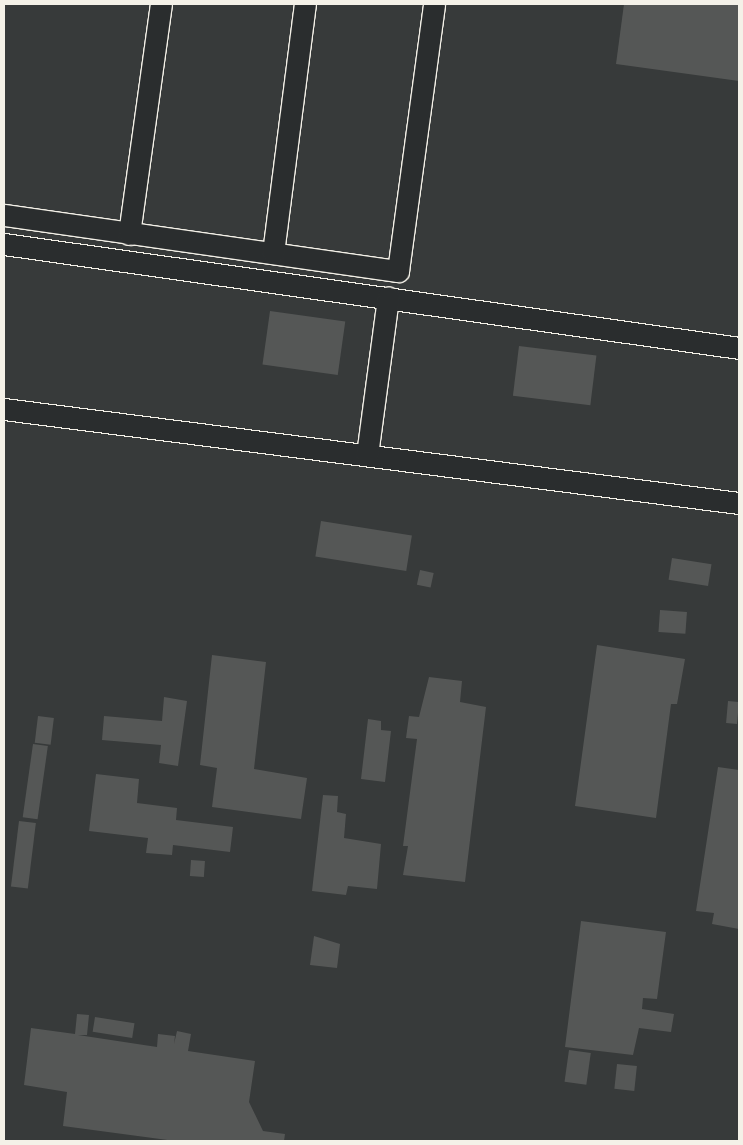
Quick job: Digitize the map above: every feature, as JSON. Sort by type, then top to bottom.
[{"type":"street","points":[[129,234],[161,4]]},
{"type":"street","points":[[273,253],[305,4]]},
{"type":"street","points":[[4,215],[398,271],[434,4]]},
{"type":"street","points":[[4,244],[739,348]]},
{"type":"street","points":[[367,455],[388,297]]},
{"type":"street","points":[[4,409],[739,503]]},
{"type":"shaded area","points":[[4,4],[739,4],[739,1141],[4,1141]]},
{"type":"building","points":[[624,4],[739,4],[739,81],[616,64]]},
{"type":"building","points":[[270,311],[345,322],[338,375],[262,364]]},
{"type":"building","points":[[519,346],[596,356],[590,405],[513,396]]},
{"type":"building","points":[[321,521],[412,535],[406,571],[315,557]]},
{"type":"building","points":[[672,558],[712,564],[708,586],[669,580]]},
{"type":"building","points":[[420,570],[434,573],[431,588],[417,585]]},
{"type":"building","points":[[660,610],[687,612],[685,634],[658,632]]},
{"type":"building","points":[[597,645],[685,659],[677,704],[671,704],[656,818],[575,806]]},
{"type":"building","points":[[212,655],[266,662],[254,769],[307,778],[301,819],[212,807],[217,768],[200,765]]},
{"type":"building","points":[[429,677],[462,681],[460,702],[486,707],[465,882],[403,875],[408,846],[403,846],[417,739],[406,738],[409,716],[419,717]]},
{"type":"building","points":[[164,697],[187,701],[178,766],[159,763],[161,745],[102,740],[104,716],[162,721]]},
{"type":"building","points":[[728,701],[739,702],[737,724],[726,723]]},
{"type":"building","points":[[38,716],[54,718],[51,745],[35,743]]},
{"type":"building","points":[[368,719],[381,721],[381,730],[391,731],[385,782],[361,779]]},
{"type":"building","points":[[33,744],[48,746],[38,819],[23,817]]},
{"type":"building","points":[[718,767],[739,770],[739,929],[712,924],[714,913],[696,911]]},
{"type":"building","points":[[96,774],[139,779],[137,803],[177,808],[176,820],[233,827],[230,852],[173,845],[172,855],[146,853],[148,838],[89,831]]},
{"type":"building","points":[[323,795],[338,796],[337,812],[346,814],[344,838],[381,844],[377,889],[348,886],[346,895],[312,891]]},
{"type":"building","points":[[19,821],[36,823],[28,889],[11,887]]},
{"type":"building","points":[[191,860],[205,861],[204,877],[190,876]]},
{"type":"building","points":[[581,921],[666,932],[657,999],[643,998],[642,1009],[674,1014],[671,1032],[639,1028],[633,1055],[565,1047]]},
{"type":"building","points":[[314,936],[340,944],[337,968],[310,965]]},
{"type":"building","points":[[77,1014],[89,1015],[87,1035],[78,1035],[157,1047],[158,1034],[175,1036],[174,1044],[177,1031],[191,1034],[188,1051],[255,1061],[249,1102],[263,1131],[285,1134],[284,1141],[175,1141],[63,1126],[67,1092],[24,1085],[31,1028],[75,1034]]},
{"type":"building","points":[[95,1017],[135,1023],[132,1038],[93,1032]]},
{"type":"building","points":[[569,1050],[591,1053],[586,1085],[565,1082]]},
{"type":"building","points":[[617,1064],[637,1066],[634,1091],[614,1089]]}]
